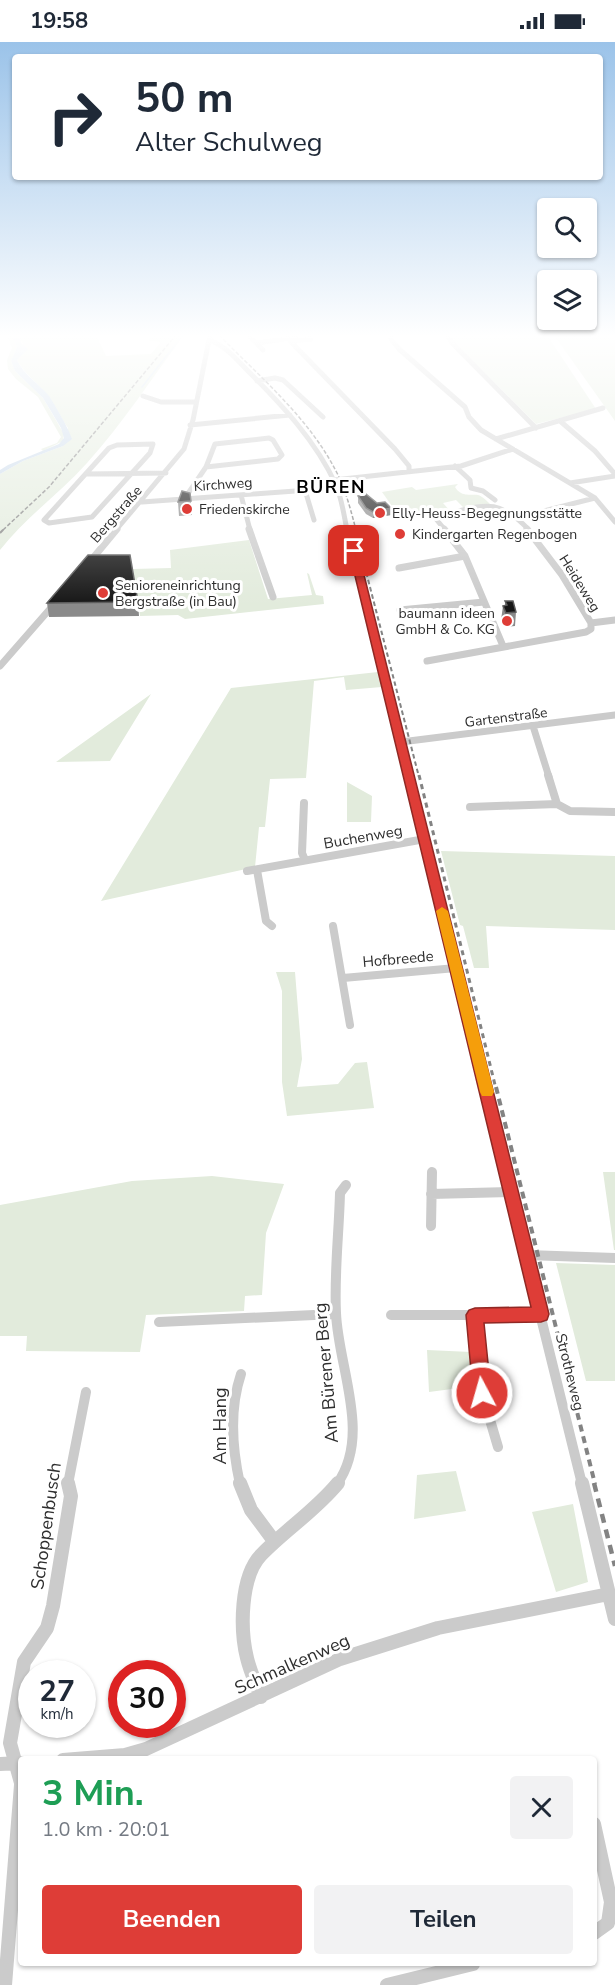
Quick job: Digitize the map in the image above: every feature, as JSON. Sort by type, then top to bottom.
[{"type":"street","name":"Bergstraße","points":[[83,571],[184,449],[190,426]]},
{"type":"street","points":[[238,426],[244,441]]},
{"type":"street","name":"Strotheweg","points":[[299,426],[316,447],[337,488],[615,1619]]},
{"type":"street","points":[[374,426],[409,466],[409,470]]},
{"type":"street","points":[[478,426],[595,498],[615,522]]},
{"type":"street","points":[[496,439],[544,426]]},
{"type":"street","points":[[565,426],[595,451],[615,475],[570,483]]},
{"type":"street","points":[[188,498],[187,495],[207,467],[215,444],[273,440],[282,458],[207,467]]},
{"type":"street","points":[[153,444],[152,450],[89,519],[49,523],[44,520],[86,474],[112,446],[153,444]]},
{"type":"street","points":[[333,480],[454,466],[513,449]]},
{"type":"street","name":"Heideweg","points":[[454,466],[470,480],[471,488],[483,491],[516,518],[562,573],[591,623]]},
{"type":"street","points":[[86,474],[166,473]]},
{"type":"street","name":"Kirchweg","points":[[141,502],[337,488]]},
{"type":"street","points":[[305,490],[314,520]]},
{"type":"street","points":[[241,495],[254,545],[273,597]]},
{"type":"street","points":[[516,518],[595,498]]},
{"type":"street","points":[[497,502],[437,516],[436,519],[465,556],[503,646]]},
{"type":"street","points":[[399,568],[465,556]]},
{"type":"street","points":[[0,666],[60,597]]},
{"type":"street","points":[[400,610],[484,602]]},
{"type":"street","points":[[427,661],[586,632],[591,629],[591,623],[615,620]]},
{"type":"street","name":"Gartenstraße","points":[[401,742],[615,715]]},
{"type":"street","points":[[532,726],[557,804]]},
{"type":"street","name":"Buchenweg","points":[[304,803],[302,852],[305,861]]},
{"type":"street","points":[[470,807],[557,804],[570,811],[615,812]]},
{"type":"street","name":"Buchenweg","points":[[247,871],[425,839]]},
{"type":"street","points":[[257,870],[266,921],[272,926]]},
{"type":"street","name":"Hofbreede","points":[[333,926],[334,945],[343,978],[350,1024]]},
{"type":"street","name":"Hofbreede","points":[[343,978],[456,968]]},
{"type":"street","points":[[431,1226],[432,1172]]},
{"type":"street","name":"Am Bürener Berg","points":[[261,1697],[247,1657],[243,1617],[247,1580],[259,1557],[274,1541],[325,1499],[339,1482],[348,1465],[352,1442],[351,1417],[336,1314],[340,1193],[346,1185]]},
{"type":"street","points":[[431,1194],[511,1192]]},
{"type":"street","points":[[527,1255],[615,1258]]},
{"type":"street","points":[[159,1322],[336,1314]]},
{"type":"street","points":[[390,1315],[541,1314]]},
{"type":"street","points":[[475,1315],[482,1393],[498,1447]]},
{"type":"street","name":"Am Hang","points":[[241,1374],[235,1387],[234,1450],[240,1483],[245,1500],[274,1541]]},
{"type":"street","name":"Schoppenbusch","points":[[18,1763],[10,1743],[24,1662],[47,1628],[53,1606],[72,1496],[68,1485],[86,1392]]},
{"type":"street","name":"Schmalkenweg","points":[[113,1756],[146,1749],[340,1659],[438,1628],[609,1594]]},
{"type":"street","points":[[0,1764],[18,1763]]},
{"type":"street","points":[[597,1838],[611,1902],[608,1923],[597,1932]]},
{"type":"street","points":[[5,1985],[16,1913],[18,1861]]},
{"type":"street","points":[[387,1985],[465,1966]]},
{"type":"green space","points":[[54,426],[59,426],[64,434],[63,441],[43,451],[41,449],[57,443],[61,437]]},
{"type":"green space","points":[[67,426],[117,426],[77,474],[20,527],[0,550],[0,474],[23,461],[63,446]]},
{"type":"green space","points":[[458,484],[455,487],[460,492],[480,496],[490,504],[465,509],[456,500],[443,503],[451,512],[403,518],[399,516],[382,492],[412,487],[416,490]]},
{"type":"green space","points":[[249,540],[268,599],[312,595],[307,573],[316,595],[323,596],[324,604],[185,619],[178,615],[140,616],[133,569],[171,568],[170,550]]},
{"type":"green space","points":[[378,672],[382,687],[346,690],[344,677],[314,681],[306,778],[270,779],[265,827],[259,827],[255,867],[101,901],[231,688]]},
{"type":"green space","points":[[151,694],[110,761],[56,762]]},
{"type":"green space","points":[[347,782],[372,796],[371,822],[347,822]]},
{"type":"green space","points":[[441,851],[615,856],[615,930],[486,926],[489,968],[474,968],[463,926],[460,925]]},
{"type":"green space","points":[[276,972],[295,972],[302,1059],[297,1087],[338,1084],[355,1063],[367,1062],[374,1108],[287,1116],[282,1082],[282,991]]},
{"type":"green space","points":[[603,1172],[615,1172],[615,1250],[614,1250]]},
{"type":"green space","points":[[212,1176],[284,1184],[266,1233],[262,1295],[245,1296],[244,1311],[146,1315],[140,1352],[26,1351],[27,1336],[0,1336],[0,1205],[132,1181]]},
{"type":"green space","points":[[556,1263],[615,1265],[615,1381],[586,1381]]},
{"type":"green space","points":[[427,1350],[471,1352],[475,1386],[429,1392]]},
{"type":"green space","points":[[456,1471],[466,1511],[414,1519],[417,1475]]},
{"type":"green space","points":[[573,1504],[588,1582],[556,1592],[532,1512]]},
{"type":"water","points":[[60,426],[66,426],[72,439],[63,446],[23,461],[0,474],[0,470],[8,465],[59,444],[64,438]]},
{"type":"building","points":[[182,491],[190,493],[191,501],[178,502]]},
{"type":"building","points":[[366,494],[377,503],[385,502],[391,508],[373,512],[366,508],[358,496]]},
{"type":"building","name":"Senioreneinrichtung Bergstraße (in Bau)","points":[[88,555],[130,555],[138,602],[47,603]]},
{"type":"building","points":[[505,601],[513,601],[516,612],[506,613],[503,606],[507,605]]},
{"type":"railway","points":[[3,530],[49,487],[100,426]]},
{"type":"railway","points":[[306,426],[326,453],[340,480],[356,530]]},
{"type":"railway","points":[[355,529],[419,777]]},
{"type":"railway","points":[[0,533],[3,530]]},
{"type":"railway","points":[[419,775],[496,1089]]},
{"type":"railway","points":[[496,1087],[595,1484]]},
{"type":"railway","points":[[594,1483],[615,1566]]},
{"type":"slow traffic","points":[[442,911],[487,1092]]},
{"type":"place","name":"Friedenskirche","points":[[187,509]]},
{"type":"place","name":"Elly-Heuss-Begegnungsstätte","points":[[380,513]]},
{"type":"place","name":"Kindergarten Regenbogen","points":[[400,534]]},
{"type":"place","name":"Senioreneinrichtung Bergstraße (in Bau)","points":[[103,593]]},
{"type":"place","name":"baumann ideen GmbH & Co. KG","points":[[507,621]]},
{"type":"district","name":"BÜREN","points":[[331,487]]},
{"type":"route","points":[[354,551],[541,1314],[475,1315],[482,1393]]}]
